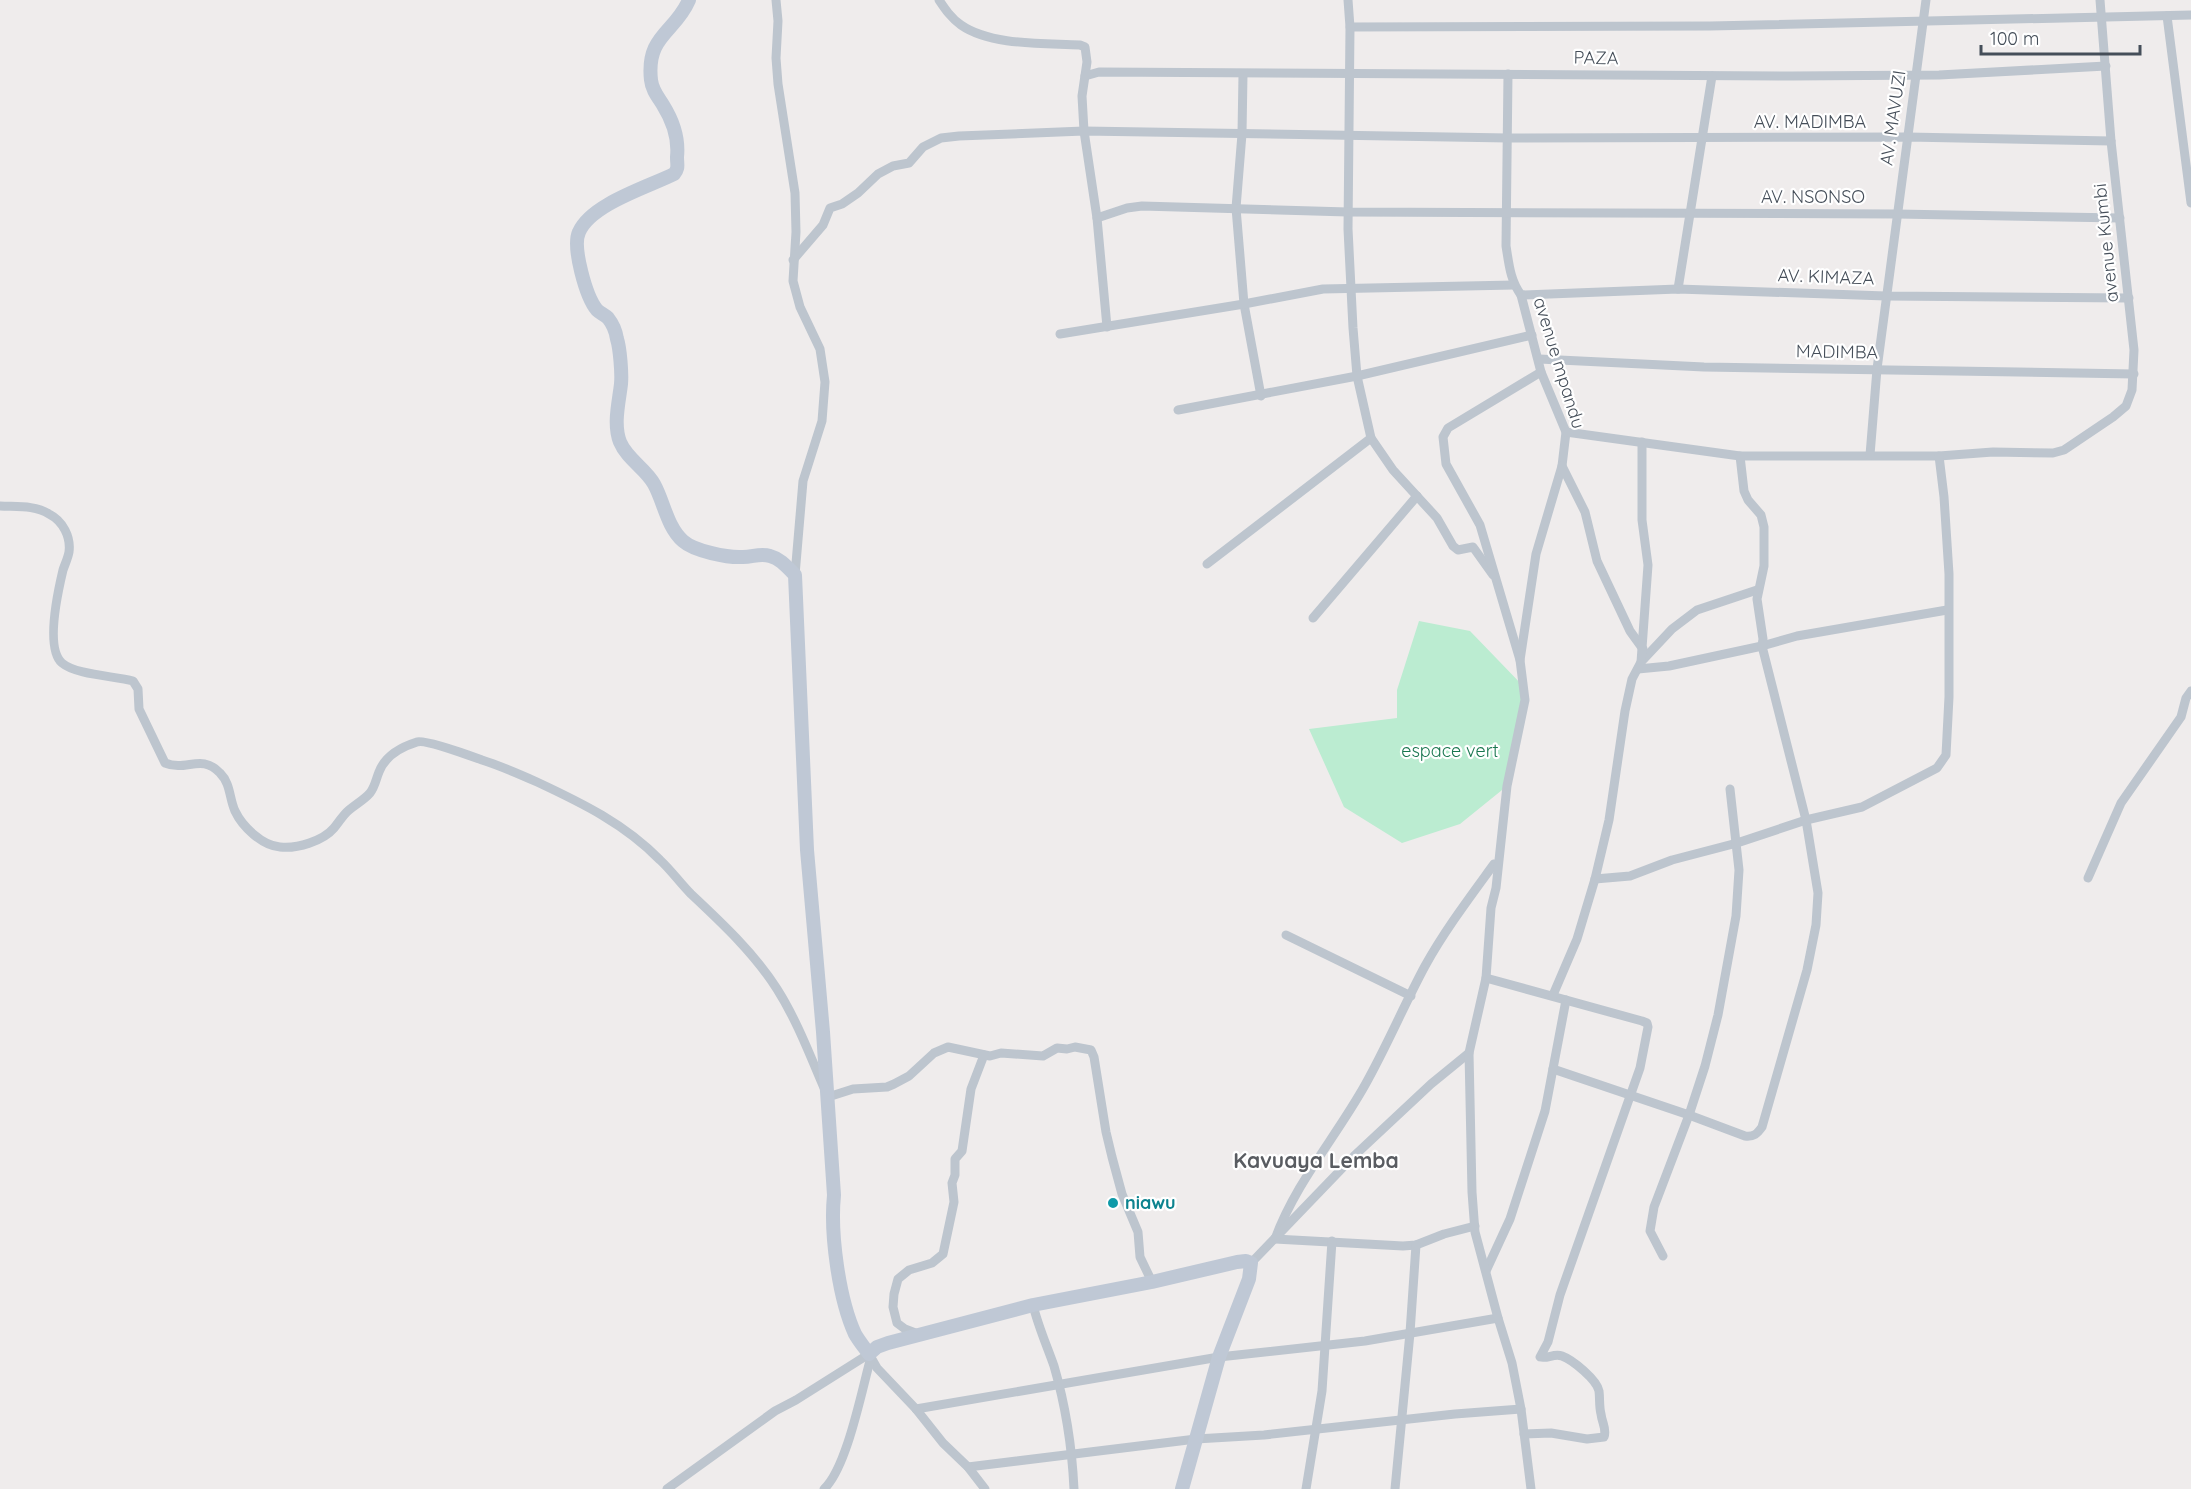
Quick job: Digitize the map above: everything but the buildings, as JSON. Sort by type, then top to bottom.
[{"type":"street","points":[[689,0],[682,14],[657,42],[651,60],[651,81],[654,91],[675,128],[678,169],[674,174],[606,204],[587,220],[577,237],[580,267],[590,298],[597,310],[607,318],[617,338],[621,380],[617,423],[620,441],[654,484],[675,531],[682,540],[694,548],[742,557],[761,554],[770,556],[781,561],[795,574]]},
{"type":"street","points":[[776,0],[778,84],[795,193],[796,232],[793,281],[796,296],[820,349],[825,382],[822,421],[803,481],[795,574],[807,850],[828,1096],[834,1220],[840,1280],[850,1322],[857,1338],[877,1368],[916,1409],[943,1443],[968,1467],[985,1489]]},
{"type":"street","points":[[939,0],[962,26],[975,32],[1021,42],[1085,47],[1087,53],[1082,96],[1084,131],[1097,218],[1107,327]]},
{"type":"street","points":[[1348,0],[1351,73],[1348,135],[1350,287],[1357,376],[1371,438],[1393,470],[1437,518],[1453,546],[1458,550],[1473,547],[1498,582]]},
{"type":"street","name":"AV. MAVUZI","points":[[1870,455],[1877,369],[1926,0]]},
{"type":"street","name":"avenue Kumbi","points":[[1939,456],[1993,452],[2053,453],[2064,450],[2126,406],[2132,390],[2134,350],[2111,141],[2100,0]]},
{"type":"street","points":[[1350,27],[1710,26],[2191,15]]},
{"type":"street","points":[[2167,16],[2191,203]]},
{"type":"street","name":"PAZA","points":[[1085,76],[1099,72],[1712,76],[1971,74],[2106,66]]},
{"type":"street","points":[[1242,74],[1242,134],[1236,208],[1244,304],[1261,396]]},
{"type":"street","name":"avenue mpandu","points":[[1508,74],[1506,246],[1509,268],[1514,285],[1521,295],[1541,372],[1566,432],[1562,466],[1536,554],[1520,660]]},
{"type":"street","points":[[1678,290],[1712,76]]},
{"type":"street","name":"AV. MADIMBA","points":[[793,260],[823,225],[830,208],[842,204],[858,193],[878,174],[893,166],[909,163],[924,147],[941,138],[1005,133],[1084,131],[1508,138],[1908,137],[2111,141]]},
{"type":"street","name":"AV. NSONSO","points":[[1097,218],[1127,208],[1142,206],[1348,212],[1897,214],[2120,218]]},
{"type":"street","points":[[1060,334],[1323,289],[1514,285]]},
{"type":"street","name":"AV. KIMAZA","points":[[1521,295],[1678,290],[1886,296],[2129,298]]},
{"type":"street","points":[[1178,411],[1357,376],[1532,335]]},
{"type":"street","name":"MADIMBA","points":[[1539,359],[1692,366],[2134,374]]},
{"type":"street","points":[[1531,1489],[1521,1409],[1512,1364],[1475,1226],[1472,1192],[1469,1053],[1486,978],[1491,908],[1496,888],[1507,786],[1525,700],[1520,660],[1498,582],[1480,525],[1446,464],[1443,437],[1448,428],[1457,422],[1541,372]]},
{"type":"street","points":[[1566,432],[1740,456],[1939,456],[1947,538],[1949,697],[1946,755],[1937,768],[1862,807],[1806,820],[1737,843],[1672,860],[1630,876],[1595,879]]},
{"type":"street","points":[[1207,564],[1371,438]]},
{"type":"street","points":[[1640,666],[1648,565],[1642,520],[1642,442]]},
{"type":"street","points":[[1553,1069],[1745,1136],[1753,1137],[1762,1127],[1796,1013],[1815,926],[1818,893],[1806,820],[1762,646],[1757,590],[1762,581],[1764,566],[1764,527],[1761,514],[1748,500],[1744,491],[1740,456]]},
{"type":"street","points":[[1562,466],[1585,512],[1597,561],[1630,631],[1643,649]]},
{"type":"street","points":[[1313,618],[1417,496]]},
{"type":"street","points":[[0,506],[43,511],[56,518],[67,535],[69,552],[58,591],[54,626],[53,642],[58,658],[74,669],[133,681],[138,690],[139,709],[161,758],[165,763],[172,765],[202,762],[210,764],[227,780],[235,812],[251,832],[278,847],[308,843],[327,834],[348,811],[371,792],[382,764],[388,757],[422,740],[490,762],[593,808],[634,836],[661,860],[688,892],[748,951],[778,990],[828,1096]]},
{"type":"street","points":[[1553,995],[1577,939],[1610,820],[1625,711],[1632,679],[1640,666],[1672,629],[1697,610],[1757,590]]},
{"type":"street","points":[[1640,666],[1669,666],[1797,636],[1947,610]]},
{"type":"street","points":[[2088,878],[2121,803],[2181,717],[2186,698],[2191,691]]},
{"type":"street","points":[[1663,1256],[1650,1231],[1654,1207],[1705,1066],[1718,1015],[1736,916],[1739,870],[1730,789]]},
{"type":"street","points":[[1275,1239],[1284,1214],[1311,1168],[1365,1086],[1443,936],[1494,864]]},
{"type":"street","points":[[1286,935],[1411,996]]},
{"type":"street","points":[[1486,978],[1647,1023],[1646,1048],[1560,1295],[1548,1342],[1540,1356],[1544,1358],[1555,1355],[1564,1356],[1596,1382],[1606,1432],[1604,1437],[1587,1439],[1551,1433],[1524,1434]]},
{"type":"street","points":[[1486,1270],[1510,1219],[1545,1111],[1566,1000]]},
{"type":"street","points":[[828,1096],[853,1089],[887,1087],[909,1076],[934,1053],[948,1047],[984,1055],[1027,1054],[1038,1057],[1057,1048],[1075,1047],[1090,1050],[1093,1053],[1112,1157],[1122,1194],[1138,1232],[1140,1257],[1152,1282]]},
{"type":"street","points":[[1182,1489],[1219,1356],[1249,1279],[1251,1263],[1354,1156],[1431,1084],[1469,1053]]},
{"type":"street","points":[[920,1334],[905,1329],[897,1323],[893,1307],[894,1294],[898,1279],[903,1274],[932,1263],[943,1254],[954,1202],[952,1187],[955,1159],[962,1151],[971,1089],[984,1055]]},
{"type":"street","points":[[1275,1239],[1332,1240],[1394,1246],[1416,1245],[1444,1234],[1475,1226]]},
{"type":"street","points":[[1306,1489],[1322,1391],[1332,1240]]},
{"type":"street","points":[[1395,1489],[1416,1245]]},
{"type":"street","points":[[667,1489],[775,1411],[870,1355],[878,1347],[1033,1305],[1152,1282],[1237,1262],[1251,1263]]},
{"type":"street","points":[[1033,1305],[1058,1384],[1072,1453],[1074,1489]]},
{"type":"street","points":[[916,1409],[1219,1356],[1324,1346],[1498,1318]]},
{"type":"street","points":[[824,1489],[845,1451],[863,1397],[870,1355]]},
{"type":"street","points":[[968,1467],[1196,1438],[1521,1409]]},
{"type":"green space","name":"espace vert","points":[[1419,621],[1470,631],[1525,688],[1507,786],[1460,824],[1402,843],[1344,807],[1309,729],[1397,718],[1397,690]]},
{"type":"place","name":"niawu","points":[[1113,1203]]},
{"type":"district","name":"Kavuaya Lemba","points":[[1316,1161]]}]
